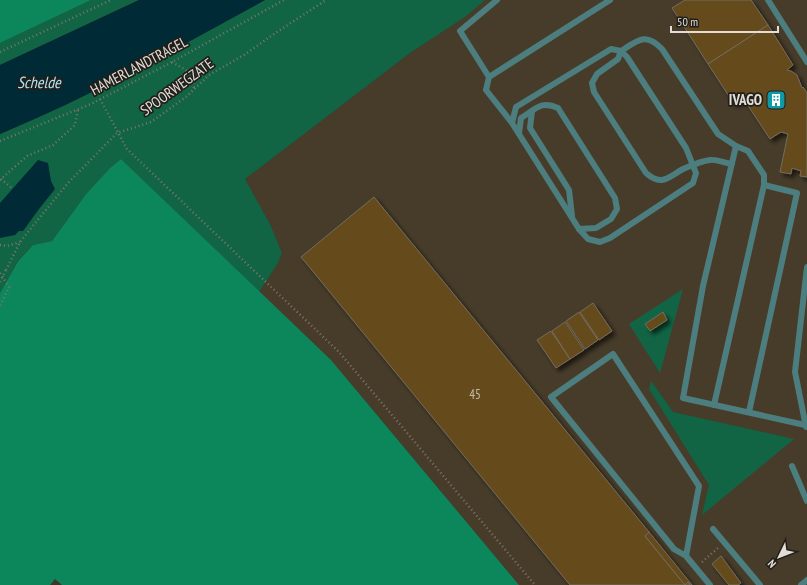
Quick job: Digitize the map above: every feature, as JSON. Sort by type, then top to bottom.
[{"type":"lane","points":[[497,0],[460,31],[489,76],[486,90],[512,123],[579,229],[588,239],[600,242],[610,238],[693,183],[696,173],[686,148],[628,57],[621,51],[611,49],[516,107],[512,123]]},
{"type":"lane","points":[[489,76],[610,0]]},
{"type":"lane","points":[[768,0],[807,62]]},
{"type":"lane","points":[[714,405],[764,185],[764,175],[748,151],[736,146],[718,134],[662,49],[655,42],[647,39],[640,39],[621,51],[618,59],[597,74],[592,83],[594,92],[646,173],[653,179],[661,180],[671,177],[682,169],[711,160],[732,164]]},
{"type":"lane","points":[[519,134],[522,118],[532,111],[543,104],[551,104],[558,108],[615,198],[617,209],[611,219],[596,228],[579,229]]},
{"type":"lane","points":[[532,111],[530,128],[569,190],[573,218]]},
{"type":"lane","points":[[736,146],[704,286],[683,398],[806,426],[795,372],[807,267]]},
{"type":"lane","points":[[749,412],[798,193],[764,185]]},
{"type":"lane","points":[[686,556],[699,486],[613,354],[551,397],[674,549],[686,556],[710,585]]},
{"type":"lane","points":[[792,466],[807,501]]},
{"type":"lane","points":[[713,529],[760,585]]},
{"type":"lane","points":[[801,585],[807,580]]},
{"type":"path","points":[[0,52],[111,0]]},
{"type":"path","name":"HAMERLANDTRAGEL","points":[[0,141],[100,99],[172,62],[284,0]]},
{"type":"path","name":"SPOORWEGZATE","points":[[0,282],[20,242],[68,183],[117,134],[151,122],[186,96],[208,75],[244,55],[326,0]]},
{"type":"path","points":[[172,62],[191,73],[194,88]]},
{"type":"path","points":[[100,99],[117,134],[127,149],[339,352],[535,585]]},
{"type":"path","points":[[13,189],[1,179],[27,156],[53,145],[75,125],[78,109]]},
{"type":"path","points":[[0,245],[8,246],[20,242]]},
{"type":"path","points":[[0,273],[9,287],[0,306]]},
{"type":"path","points":[[696,568],[724,542]]},
{"type":"shaded area","points":[[485,0],[807,0],[807,585],[519,585],[331,360],[259,292],[278,263],[282,253],[270,224],[245,179],[410,53],[465,17]]},
{"type":"green space","points":[[0,0],[91,0],[0,43]]},
{"type":"green space","points":[[91,0],[139,0],[0,65],[0,43]]},
{"type":"green space","points":[[265,0],[485,0],[465,17],[410,53],[245,179],[270,224],[282,253],[278,263],[259,292],[121,159],[110,168],[86,194],[52,241],[33,245],[18,260],[0,293],[0,134],[101,88]]},
{"type":"green space","points":[[121,159],[331,360],[519,585],[62,585],[55,579],[50,585],[0,585],[0,293],[18,261],[33,245],[52,241],[86,194],[110,168]]},
{"type":"green space","points":[[683,289],[660,373],[629,324]]},
{"type":"green space","points":[[651,381],[673,412],[794,439],[702,515],[709,485],[649,389]]},
{"type":"water","name":"Schelde","points":[[139,0],[265,0],[101,88],[0,134],[0,65]]},
{"type":"water","points":[[38,160],[48,163],[51,181],[55,189],[23,231],[19,231],[15,235],[0,238],[0,203]]},
{"type":"building","points":[[685,0],[751,0],[768,25],[708,64],[672,8]]},
{"type":"building","name":"IVAGO","points":[[768,25],[793,65],[787,70],[797,75],[802,88],[803,87],[807,93],[807,177],[800,176],[801,171],[792,168],[791,174],[780,172],[788,134],[781,132],[770,139],[743,98],[734,104],[708,64]]},
{"type":"building","points":[[374,197],[649,532],[645,536],[685,585],[570,585],[301,257]]},
{"type":"building","points":[[593,303],[612,331],[599,340],[580,312]]},
{"type":"building","points":[[579,312],[598,340],[585,349],[566,321]]},
{"type":"building","points":[[663,312],[667,320],[650,331],[645,324]]},
{"type":"building","points":[[565,322],[584,350],[570,359],[552,331]]},
{"type":"building","points":[[551,331],[570,359],[556,368],[537,340]]},
{"type":"building","points":[[649,532],[692,585],[688,582],[685,585],[645,536]]},
{"type":"building","points":[[721,556],[741,583],[738,585],[729,585],[712,564]]},
{"type":"place","name":"IVAGO","points":[[776,100]]}]
